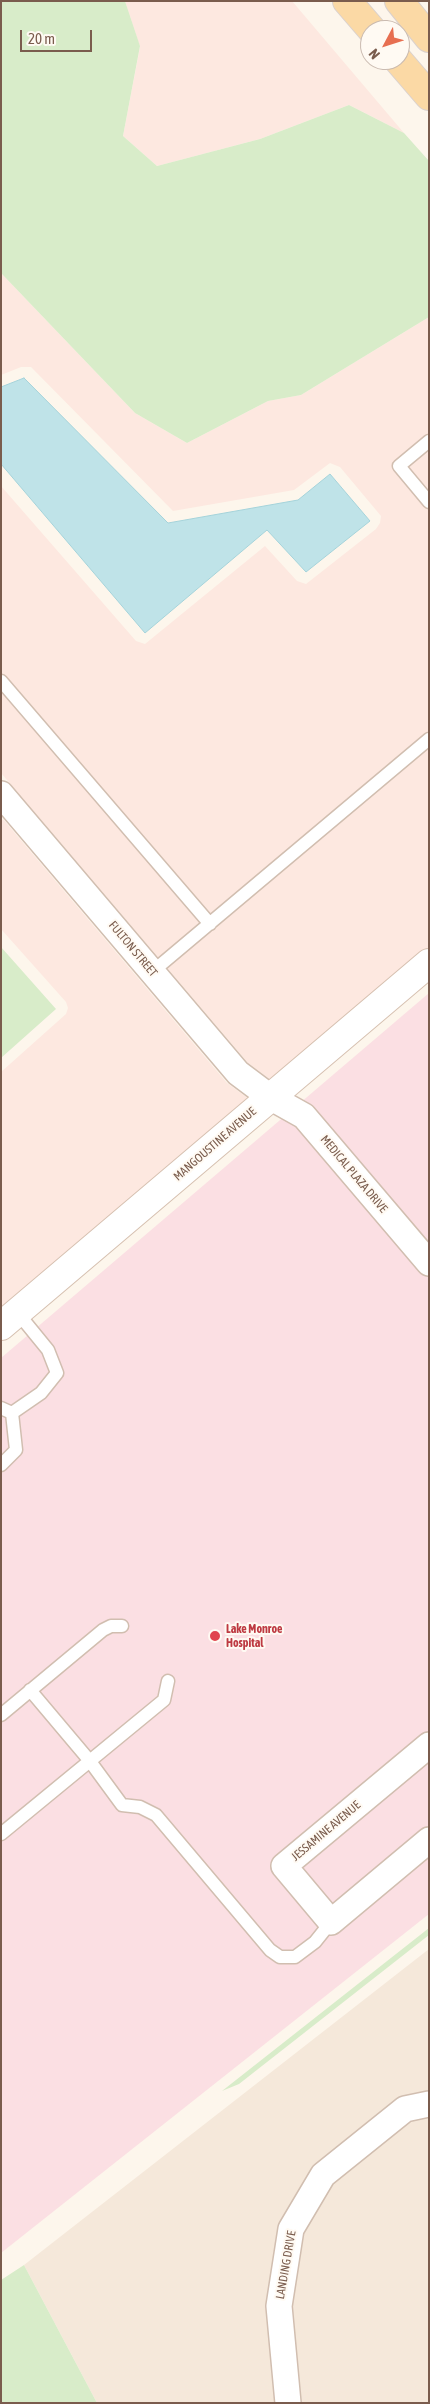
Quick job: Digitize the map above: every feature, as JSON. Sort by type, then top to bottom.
[{"type":"main road","points":[[347,1],[363,20]]},
{"type":"main road","points":[[398,1],[429,38]]},
{"type":"main road","points":[[407,70],[429,96]]},
{"type":"street","name":"FULTON STREET","points":[[1,794],[238,1073],[270,1097]]},
{"type":"street","name":"MANGOUSTINE AVENUE","points":[[9,1319],[429,963]]},
{"type":"street","name":"MEDICAL PLAZA DRIVE","points":[[270,1097],[304,1116],[429,1263]]},
{"type":"street","name":"JESSAMINE AVENUE","points":[[331,1922],[284,1866],[429,1745]]},
{"type":"street","points":[[331,1922],[429,1840]]},
{"type":"street","name":"LANDING DRIVE","points":[[288,2403],[279,2306],[290,2229],[323,2175],[405,2109],[429,2104]]},
{"type":"lane","points":[[429,441],[399,466],[429,502]]},
{"type":"lane","points":[[1,681],[210,924]]},
{"type":"lane","points":[[152,972],[429,739]]},
{"type":"lane","points":[[1,1465],[16,1450],[7,1410],[41,1393],[57,1373],[48,1350],[9,1319]]},
{"type":"lane","points":[[1,1715],[103,1630],[111,1626],[122,1626]]},
{"type":"lane","points":[[1,1834],[164,1700],[167,1696],[168,1681]]},
{"type":"lane","points":[[30,1690],[89,1760],[122,1805],[140,1807],[156,1815],[270,1950],[280,1957],[295,1957],[306,1951],[331,1922]]},
{"type":"shaded area","points":[[125,1],[292,1],[404,133],[349,105],[260,139],[157,166],[123,136],[140,47]]},
{"type":"shaded area","points":[[1,273],[135,413],[187,443],[268,401],[301,395],[429,317],[429,947],[271,1080],[248,1063],[1,773],[1,486],[136,641],[145,644],[265,546],[297,581],[306,584],[376,529],[380,523],[381,516],[340,467],[330,463],[294,490],[173,511],[31,367],[21,367],[1,375]]},
{"type":"shaded area","points":[[3,819],[227,1083],[249,1099],[1,1310],[1,1072],[66,1014],[68,1008],[66,1002],[1,929],[1,821]]},
{"type":"shaded area","name":"Lake Monroe Hospital","points":[[429,993],[429,1914],[1,2253],[1,1358]]},
{"type":"shaded area","points":[[429,1949],[429,2403],[97,2403],[24,2265]]},
{"type":"green space","points":[[1,1],[125,1],[140,46],[123,136],[157,166],[260,139],[349,105],[404,133],[429,161],[429,317],[301,395],[268,401],[187,443],[135,413],[1,273]]},
{"type":"green space","points":[[1,947],[56,1009],[1,1058]]},
{"type":"green space","points":[[429,1928],[429,1935],[239,2084],[222,2091]]},
{"type":"green space","points":[[24,2265],[97,2403],[1,2403],[1,2280]]},
{"type":"water","points":[[24,378],[168,523],[298,500],[330,474],[370,521],[306,572],[267,530],[145,633],[1,464],[1,387]]},
{"type":"place","name":"Lake Monroe Hospital","points":[[215,1636]]}]
